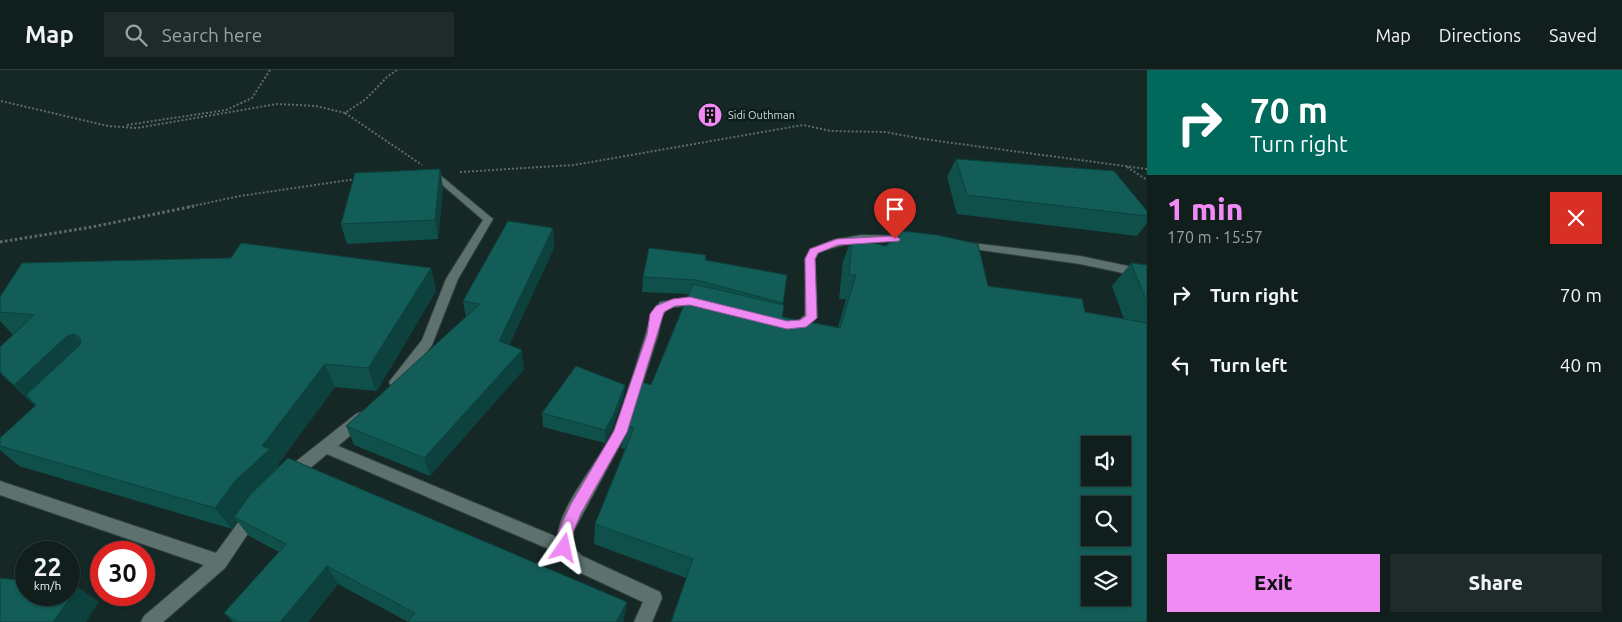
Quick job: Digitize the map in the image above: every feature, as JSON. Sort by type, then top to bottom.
[{"type":"street","points":[[384,394],[407,370],[428,342],[452,279],[488,219],[434,174]]},
{"type":"street","points":[[780,323],[796,326],[811,318],[810,259],[814,251],[837,242],[859,239],[928,241]]},
{"type":"street","points":[[946,243],[1080,260],[1147,274]]},
{"type":"street","points":[[564,548],[566,530],[576,509],[620,432],[652,335],[656,314],[664,306],[682,301],[717,308]]},
{"type":"street","points":[[280,486],[306,460],[326,447],[371,408]]},
{"type":"street","points":[[326,447],[564,548],[576,562],[654,598],[643,622]]},
{"type":"street","points":[[0,488],[219,562]]},
{"type":"street","points":[[150,622],[219,562],[263,504]]},
{"type":"path","points":[[119,127],[226,110],[240,105],[258,93],[264,76],[270,70]]},
{"type":"path","points":[[345,113],[366,98],[387,77],[397,70]]},
{"type":"path","points":[[1,101],[108,126],[137,128],[277,104],[316,106],[345,113],[364,124],[434,174],[574,165],[803,125],[831,131],[885,132],[923,139],[1025,151],[1147,169]]},
{"type":"path","points":[[1126,167],[1147,180]]},
{"type":"path","points":[[0,242],[92,227],[240,196],[361,178]]},
{"type":"building","points":[[956,159],[1114,171],[1147,211],[1147,216],[967,195]]},
{"type":"building","points":[[440,169],[435,220],[341,224],[355,173]]},
{"type":"building","points":[[508,221],[553,228],[499,341],[522,350],[424,458],[346,426],[480,304],[463,301]]},
{"type":"building","points":[[902,231],[937,235],[978,244],[988,286],[1082,299],[1085,312],[1147,323],[1147,622],[671,622],[693,559],[595,524],[634,428],[624,425],[642,382],[651,385],[693,284],[784,305],[782,317],[840,328],[856,275],[849,275],[852,238],[886,246]]},
{"type":"building","points":[[241,243],[431,268],[368,368],[325,364],[262,446],[270,449],[235,481],[215,508],[0,446],[0,438],[36,405],[26,395],[80,345],[81,341],[79,336],[74,334],[67,336],[14,385],[0,372],[0,347],[34,315],[0,312],[0,297],[22,263],[231,258]]},
{"type":"building","points":[[649,248],[706,255],[705,260],[787,275],[783,303],[696,280],[643,277]]},
{"type":"building","points":[[1131,263],[1147,265],[1147,302]]},
{"type":"building","points":[[576,366],[625,385],[613,416],[605,430],[542,413]]},
{"type":"building","points":[[288,458],[627,602],[616,622],[408,622],[415,613],[327,566],[280,622],[237,622],[224,613],[286,544],[234,517],[250,495]]},
{"type":"building","points":[[0,578],[15,580],[15,606],[64,606],[53,622],[0,622]]},
{"type":"place","name":"Sidi Outhman","points":[[710,115]]},
{"type":"route","points":[[564,548],[566,530],[576,509],[620,432],[652,335],[656,314],[660,309],[673,303],[690,301],[796,326],[811,318],[810,259],[814,251],[837,242],[859,239],[895,239]]}]
